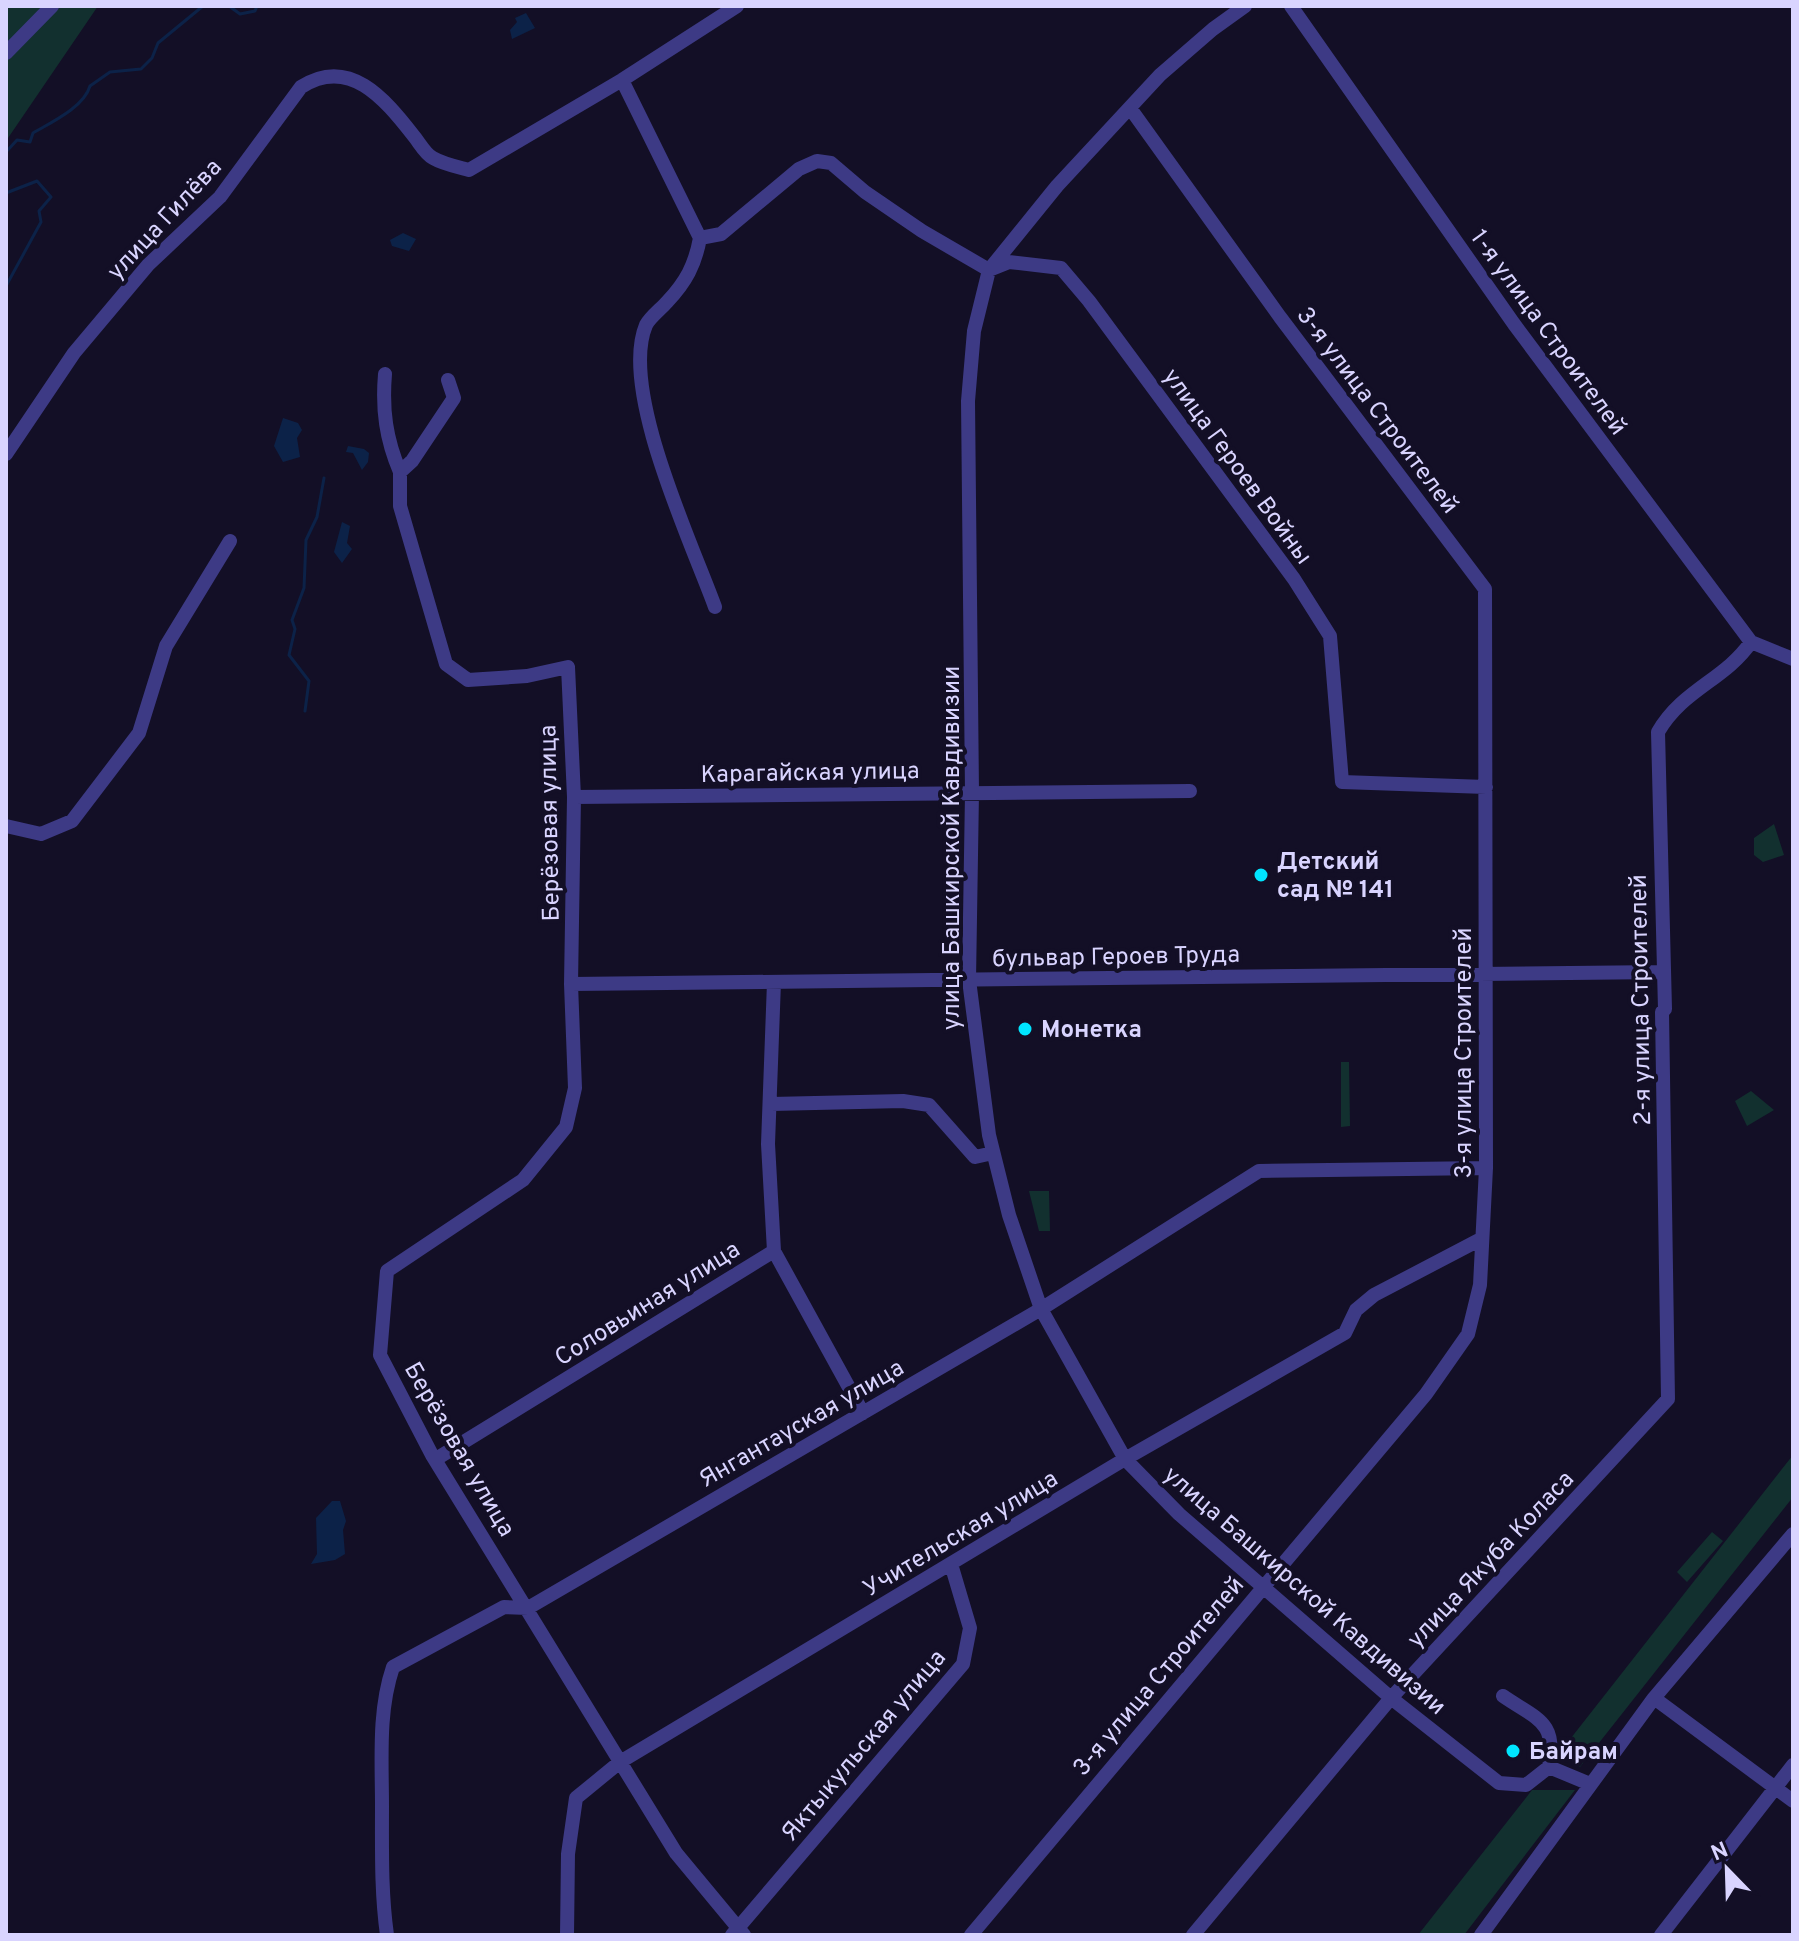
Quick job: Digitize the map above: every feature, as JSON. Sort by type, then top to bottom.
[{"type":"street","points":[[6,53],[52,6]]},
{"type":"street","name":"улица Гилёва","points":[[6,454],[74,353],[148,265],[220,197],[301,87],[318,76],[339,75],[358,80],[395,113],[432,158],[469,170],[622,80],[737,6]]},
{"type":"street","name":"улица Башкирской Кавдивизии","points":[[1245,6],[1170,66],[1057,186],[989,270],[974,331],[968,401],[972,793],[969,980],[975,1046],[993,1153],[1041,1309],[1125,1459],[1179,1514],[1261,1586],[1391,1698],[1499,1783],[1526,1785],[1549,1767]]},
{"type":"street","name":"1-я улица Строителей","points":[[1291,6],[1514,324],[1751,642]]},
{"type":"street","points":[[622,80],[700,238],[694,266],[678,291],[647,323],[641,356],[642,396],[715,607]]},
{"type":"street","name":"3-я улица Строителей","points":[[971,1935],[1261,1586],[1426,1394],[1468,1334],[1480,1285],[1486,1168],[1485,589],[1280,317],[1130,108]]},
{"type":"street","points":[[700,238],[721,234],[799,169],[817,161],[831,163],[865,192],[922,231],[989,270]]},
{"type":"street","name":"улица Героев Войны","points":[[989,270],[1009,262],[1061,268],[1089,301],[1294,579],[1330,636],[1342,782],[1486,787]]},
{"type":"street","points":[[385,374],[382,408],[391,450],[400,472],[412,461],[454,398],[448,380]]},
{"type":"street","name":"Берёзовая улица","points":[[400,472],[400,506],[446,664],[468,680],[527,676],[568,667],[574,797],[571,984],[575,1088],[566,1127],[523,1180],[387,1271],[380,1355],[436,1459],[676,1853],[738,1933]]},
{"type":"street","points":[[6,826],[41,834],[72,821],[139,733],[166,646],[230,541]]},
{"type":"street","points":[[1751,642],[1793,659]]},
{"type":"street","name":"2-я улица Строителей","points":[[1668,1399],[1662,1012],[1665,1009],[1661,972],[1658,732],[1671,710],[1742,656],[1751,642]]},
{"type":"street","name":"Карагайская улица","points":[[574,797],[1190,791]]},
{"type":"street","name":"бульвар Героев Труда","points":[[571,984],[1661,972]]},
{"type":"street","name":"Соловьиная улица","points":[[436,1459],[774,1251],[768,1144],[774,982]]},
{"type":"street","points":[[771,1104],[903,1101],[929,1105],[975,1157],[993,1153]]},
{"type":"street","name":"Янгантауская улица","points":[[387,1935],[381,1889],[383,1737],[384,1695],[393,1667],[504,1607],[528,1608],[1041,1309],[1259,1171],[1486,1168]]},
{"type":"street","name":"Учительская улица","points":[[567,1935],[568,1854],[576,1798],[620,1762],[1125,1459],[1345,1333],[1356,1310],[1374,1295],[1481,1239]]},
{"type":"street","points":[[774,1251],[863,1413]]},
{"type":"street","name":"улица Якуба Коласа","points":[[1193,1935],[1391,1698],[1668,1399]]},
{"type":"street","points":[[1486,1933],[1654,1698],[1793,1534]]},
{"type":"street","name":"Яктыкульская улица","points":[[738,1933],[963,1664],[970,1628],[951,1564]]},
{"type":"street","points":[[1503,1696],[1546,1726],[1553,1741],[1549,1767],[1590,1784]]},
{"type":"street","points":[[1654,1698],[1793,1801]]},
{"type":"street","points":[[1663,1934],[1793,1765]]},
{"type":"green space","points":[[6,6],[98,6],[6,141]]},
{"type":"green space","points":[[1774,824],[1784,855],[1763,862],[1754,855],[1754,838]]},
{"type":"green space","points":[[1341,1062],[1349,1062],[1350,1126],[1341,1127]]},
{"type":"green space","points":[[1751,1091],[1774,1110],[1747,1126],[1735,1101]]},
{"type":"green space","points":[[1029,1191],[1049,1191],[1050,1231],[1039,1231]]},
{"type":"green space","points":[[1793,1455],[1793,1497],[1580,1767],[1560,1752]]},
{"type":"green space","points":[[1712,1532],[1723,1541],[1687,1582],[1677,1572]]},
{"type":"green space","points":[[1532,1790],[1575,1790],[1464,1935],[1418,1935]]},
{"type":"water","points":[[526,13],[535,28],[512,39],[510,30],[517,22],[515,18]]},
{"type":"water","points":[[403,233],[416,239],[409,251],[392,246],[390,240]]},
{"type":"water","points":[[283,418],[298,423],[302,430],[297,438],[300,457],[283,462],[274,446]]},
{"type":"water","points":[[348,446],[369,453],[368,462],[362,470],[353,453],[346,452]]},
{"type":"water","points":[[342,522],[350,526],[347,543],[352,549],[342,563],[334,552]]},
{"type":"water","points":[[332,1501],[340,1501],[346,1521],[343,1530],[345,1554],[335,1560],[311,1564],[317,1554],[316,1518]]},
{"type":"waterway","points":[[6,152],[17,140],[30,142],[33,133],[74,107],[87,94],[90,86],[110,72],[141,69],[152,58],[158,43],[203,6]]},
{"type":"waterway","points":[[229,6],[240,14],[255,11],[257,6]]},
{"type":"waterway","points":[[6,193],[37,181],[51,197],[39,211],[41,222],[6,286]]},
{"type":"waterway","points":[[305,711],[309,681],[289,655],[295,629],[292,620],[304,588],[306,540],[317,517],[324,478]]},
{"type":"place","name":"Детский сад № 141","points":[[1261,875]]},
{"type":"place","name":"Монетка","points":[[1025,1029]]},
{"type":"place","name":"Байрам","points":[[1513,1751]]}]
